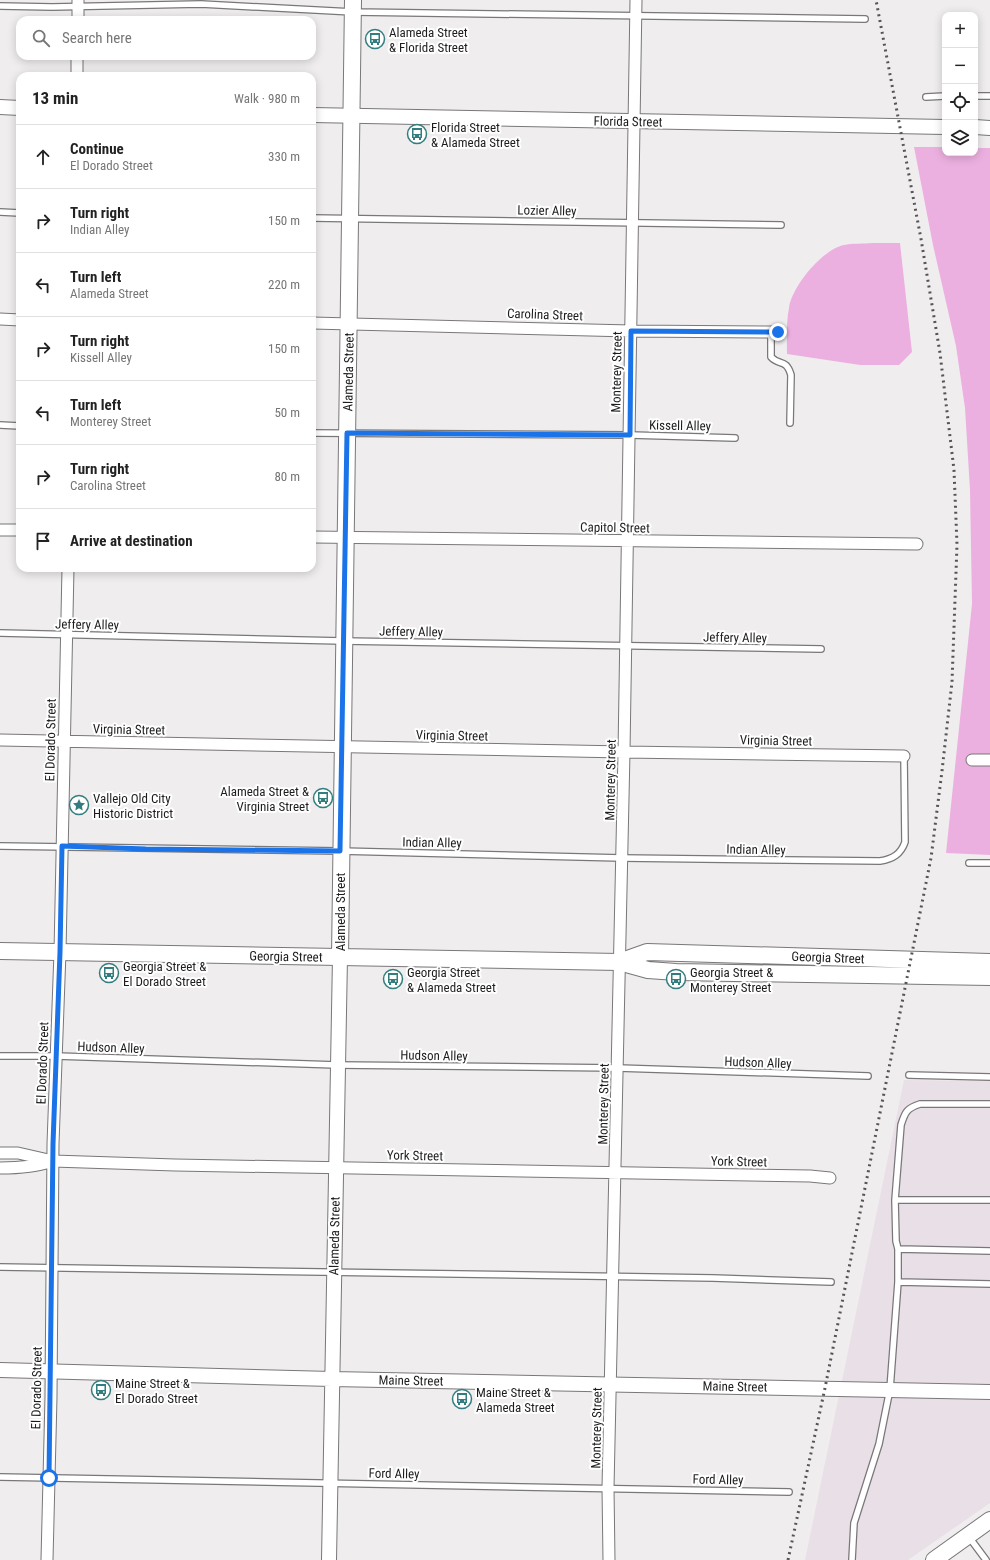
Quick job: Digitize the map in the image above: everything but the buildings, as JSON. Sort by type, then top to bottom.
[{"type":"main road","name":"Alameda Street","points":[[340,957],[340,851],[353,6]]},
{"type":"main road","name":"Georgia Street","points":[[0,951],[619,962],[648,970],[676,972],[990,977]]},
{"type":"main road","name":"Georgia Street","points":[[619,962],[647,952],[990,962]]},
{"type":"main road","points":[[934,1560],[990,1520]]},
{"type":"street","name":"Monterey Street","points":[[609,1560],[608,1488],[618,1068],[630,435],[636,0]]},
{"type":"street","points":[[78,3],[78,16]]},
{"type":"street","points":[[77,60],[77,72]]},
{"type":"street","points":[[0,107],[16,108]]},
{"type":"street","name":"Florida Street","points":[[316,115],[942,127]]},
{"type":"street","points":[[978,127],[990,128]]},
{"type":"street","points":[[0,320],[16,320]]},
{"type":"street","name":"Carolina Street","points":[[316,323],[631,331],[774,332]]},
{"type":"street","points":[[0,530],[16,530]]},
{"type":"street","name":"Capitol Street","points":[[316,537],[917,544]]},
{"type":"street","name":"El Dorado Street","points":[[46,1560],[49,1478],[53,1161],[60,952],[68,572]]},
{"type":"street","name":"Virginia Street","points":[[0,740],[904,756]]},
{"type":"street","points":[[972,760],[990,760]]},
{"type":"street","name":"Alameda Street","points":[[329,1560],[340,957]]},
{"type":"street","name":"York Street","points":[[0,1153],[18,1153],[53,1161],[175,1165],[615,1172],[810,1176],[830,1178]]},
{"type":"street","points":[[0,1168],[38,1166],[53,1161]]},
{"type":"street","name":"Maine Street","points":[[0,1370],[990,1392]]},
{"type":"lane","points":[[0,6],[52,7],[78,3],[353,6],[636,16],[865,19]]},
{"type":"lane","points":[[926,97],[942,96]]},
{"type":"lane","points":[[978,96],[990,96]]},
{"type":"lane","points":[[0,212],[16,213]]},
{"type":"lane","name":"Lozier Alley","points":[[316,218],[782,225]]},
{"type":"lane","points":[[774,332],[771,357],[775,361],[782,362],[789,368],[791,375],[790,423]]},
{"type":"lane","points":[[0,425],[16,426]]},
{"type":"lane","name":"Kissell Alley","points":[[316,433],[630,435],[735,438]]},
{"type":"lane","name":"Jeffery Alley","points":[[0,633],[343,641],[821,649]]},
{"type":"lane","name":"Indian Alley","points":[[0,846],[340,851],[622,858],[889,860],[902,850],[905,842],[904,756]]},
{"type":"lane","points":[[969,863],[990,863]]},
{"type":"lane","name":"Hudson Alley","points":[[0,1056],[56,1056],[337,1065],[618,1068],[868,1076]]},
{"type":"lane","points":[[909,1075],[990,1077]]},
{"type":"lane","points":[[852,1560],[854,1523],[879,1444],[890,1389],[898,1282],[898,1249],[896,1240],[895,1200],[901,1125],[905,1113],[911,1107],[920,1104],[990,1104]]},
{"type":"lane","points":[[895,1200],[990,1200]]},
{"type":"lane","points":[[898,1249],[990,1251]]},
{"type":"lane","points":[[0,1267],[713,1278],[830,1282]]},
{"type":"lane","points":[[898,1282],[990,1284]]},
{"type":"lane","name":"Ford Alley","points":[[0,1477],[330,1482],[788,1492]]},
{"type":"lane","points":[[968,1536],[986,1560]]},
{"type":"shaded area","points":[[914,147],[942,147],[942,156],[978,156],[978,148],[990,148],[990,855],[946,853],[972,604],[970,490],[965,408],[956,346],[933,245]]},
{"type":"shaded area","points":[[900,243],[912,352],[899,365],[860,365],[787,354],[787,325],[789,308],[791,299],[802,279],[818,261],[827,253],[836,248],[847,244]]},
{"type":"shaded area","points":[[904,1080],[990,1081],[990,1503],[908,1560],[805,1560]]},
{"type":"railway","points":[[788,1560],[825,1388],[931,858],[952,682],[957,545],[954,470],[940,353],[921,239],[876,0]]},
{"type":"place","name":"Alameda Street & Florida Street","points":[[375,39]]},
{"type":"place","name":"Florida Street & Alameda Street","points":[[417,134]]},
{"type":"place","name":"Alameda Street & Virginia Street","points":[[323,798]]},
{"type":"place","name":"Vallejo Old City Historic District","points":[[79,805]]},
{"type":"place","name":"Georgia Street & El Dorado Street","points":[[109,973]]},
{"type":"place","name":"Georgia Street & Alameda Street","points":[[393,979]]},
{"type":"place","name":"Georgia Street & Monterey Street","points":[[676,979]]},
{"type":"place","name":"Maine Street & El Dorado Street","points":[[101,1390]]},
{"type":"place","name":"Maine Street & Alameda Street","points":[[462,1399]]},
{"type":"route","points":[[49,1478],[53,1144],[60,952],[62,846],[146,849],[340,851],[347,433],[630,435],[631,331],[778,332]]}]
